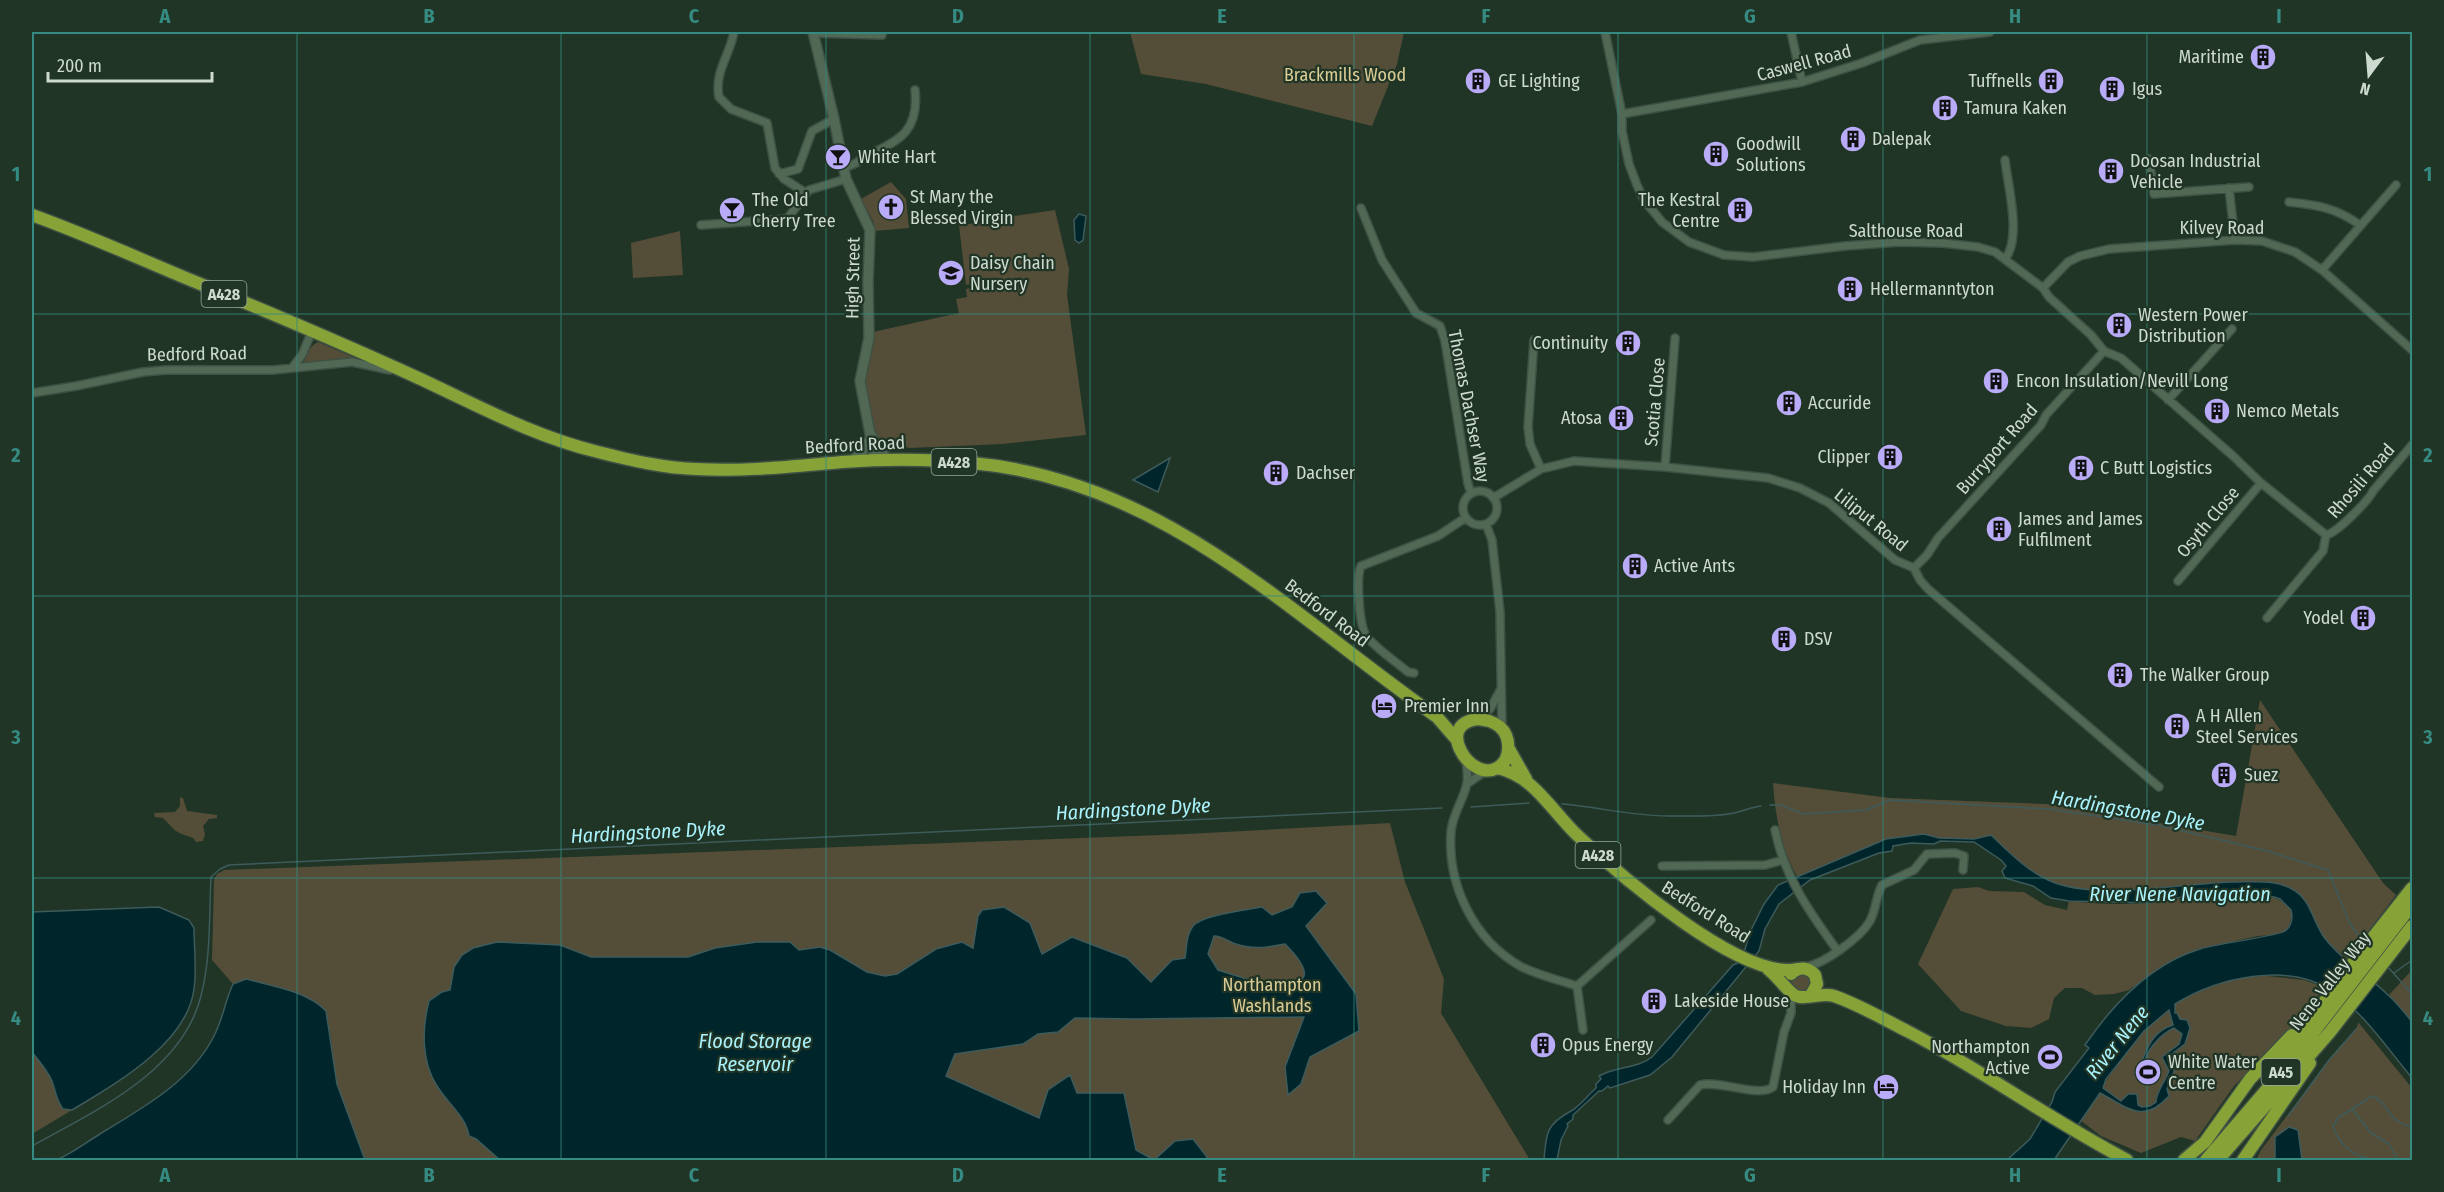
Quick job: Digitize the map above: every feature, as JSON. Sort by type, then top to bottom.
[{"type":"highway","name":"A428","points":[[32,215],[416,377]]},
{"type":"highway","name":"Bedford Road","points":[[416,377],[504,420],[542,435],[599,453],[634,460],[697,470],[875,460],[974,463],[1064,480],[1124,503],[1197,541],[1437,717],[1457,740]]},
{"type":"highway","name":"Bedford Road","points":[[1437,717],[1450,721],[1472,720]]},
{"type":"highway","points":[[1472,720],[1491,722],[1502,729],[1509,749],[1504,763],[1492,769],[1466,760],[1457,740],[1459,729],[1472,720]]},
{"type":"highway","name":"Bedford Road","points":[[1509,749],[1526,779],[1566,824],[1622,877],[1672,916],[1763,966],[1784,971],[1800,969]]},
{"type":"highway","name":"Bedford Road","points":[[1492,769],[1526,779]]},
{"type":"highway","points":[[2395,917],[2412,888]]},
{"type":"highway","name":"Nene Valley Way","points":[[2206,1160],[2293,1059],[2323,1011],[2395,917],[2412,905]]},
{"type":"highway","name":"Nene Valley Way","points":[[2218,1161],[2333,1027],[2411,928]]},
{"type":"highway","name":"Bedford Road","points":[[1763,966],[1790,990]]},
{"type":"highway","points":[[1834,996],[1798,997],[1790,990],[1790,975],[1800,969],[1812,971],[1834,996],[1952,1055],[2096,1145],[2127,1161]]},
{"type":"highway","points":[[1809,996],[1816,988],[1817,979]]},
{"type":"highway","points":[[2184,1161],[2205,1142],[2235,1098],[2261,1066],[2323,1011]]},
{"type":"highway","points":[[2243,1161],[2296,1086],[2333,1027]]},
{"type":"highway","points":[[2096,1145],[2112,1161]]},
{"type":"street","name":"Salthouse Road","points":[[1605,32],[1622,114],[1622,131],[1629,164],[1644,200],[1662,222],[1676,233],[1711,252],[1737,257],[1771,257],[1845,246],[1935,243],[1978,247],[1995,252],[2043,288],[2049,297],[2091,335],[2104,351],[2121,358],[2261,483],[2326,535]]},
{"type":"street","points":[[1791,32],[1802,82]]},
{"type":"street","points":[[1917,32],[1920,40]]},
{"type":"street","name":"Caswell Road","points":[[1622,114],[1802,82],[1862,63],[1920,40],[1990,32]]},
{"type":"street","points":[[733,34],[731,49],[718,77],[719,97],[731,109],[767,123],[775,168],[779,174],[806,193]]},
{"type":"street","points":[[813,35],[882,35]]},
{"type":"street","name":"High Street","points":[[813,35],[846,178],[870,230],[869,338],[860,381],[875,460]]},
{"type":"street","points":[[844,167],[859,163],[866,156],[899,140],[908,129],[915,114],[915,90]]},
{"type":"street","points":[[779,174],[796,170],[800,166],[812,131],[834,119]]},
{"type":"street","points":[[2149,159],[2154,194],[2249,187]]},
{"type":"street","points":[[2005,160],[2014,232],[2012,250],[2005,259]]},
{"type":"street","points":[[701,225],[787,219],[806,193],[813,188],[846,178]]},
{"type":"street","points":[[2322,270],[2396,185]]},
{"type":"street","points":[[2229,188],[2235,240]]},
{"type":"street","points":[[2289,202],[2344,213],[2360,225]]},
{"type":"street","name":"Thomas Dachser Way","points":[[1361,208],[1382,260],[1416,313],[1440,326],[1445,341],[1471,493]]},
{"type":"street","name":"Kilvey Road","points":[[2043,288],[2068,262],[2080,256],[2109,249],[2235,240],[2273,243],[2295,252],[2322,270],[2412,350]]},
{"type":"street","points":[[2168,400],[2232,329]]},
{"type":"street","points":[[292,368],[302,355],[312,332]]},
{"type":"street","name":"Scotia Close","points":[[1665,467],[1676,338]]},
{"type":"street","points":[[1534,340],[1528,427],[1530,444],[1541,469]]},
{"type":"street","name":"Burryport Road","points":[[1914,568],[2104,351]]},
{"type":"street","name":"Bedford Road","points":[[32,393],[143,372],[292,368],[351,362],[416,377]]},
{"type":"street","points":[[872,436],[879,451],[890,460]]},
{"type":"street","points":[[849,462],[861,453],[872,436]]},
{"type":"street","name":"Rhosili Road","points":[[2267,618],[2323,551],[2326,535],[2339,529],[2360,505],[2369,500],[2373,491],[2412,445]]},
{"type":"street","name":"Liliput Road","points":[[1493,498],[1541,469],[1574,462],[1665,467],[1768,478],[1800,488],[1829,503],[1894,560],[1914,568],[1920,580],[1928,588],[2159,787]]},
{"type":"street","name":"Osyth Close","points":[[2178,581],[2261,483]]},
{"type":"street","points":[[1480,491],[1493,498],[1496,513],[1486,524],[1476,525],[1466,518],[1463,505],[1471,493],[1480,491]]},
{"type":"street","points":[[1414,673],[1408,672],[1366,635],[1359,600],[1358,573],[1362,566],[1438,536],[1466,518]]},
{"type":"street","points":[[1486,524],[1492,540],[1497,575],[1503,645],[1502,729]]},
{"type":"street","points":[[1472,720],[1490,709],[1502,687]]},
{"type":"street","points":[[1466,760],[1467,784],[1455,813],[1451,844],[1461,897],[1470,917],[1486,938],[1522,967],[1576,986]]},
{"type":"street","points":[[1467,784],[1492,769]]},
{"type":"street","points":[[1775,830],[1786,870],[1838,950]]},
{"type":"street","points":[[1800,969],[1825,960],[1861,931],[1869,921],[1882,885],[1914,870],[1927,854],[1955,853],[1964,856],[1963,870]]},
{"type":"street","points":[[1662,866],[1765,865],[1783,860]]},
{"type":"street","points":[[1576,986],[1651,920]]},
{"type":"street","points":[[1817,979],[1825,960]]},
{"type":"street","points":[[1576,986],[1583,1030]]},
{"type":"street","points":[[1668,1120],[1700,1084],[1719,1083],[1767,1091],[1773,1087],[1784,1032],[1791,1013],[1790,990]]},
{"type":"street","points":[[1791,1013],[1809,996]]},
{"type":"green space","name":"Brackmills Wood","points":[[1130,32],[1404,32],[1397,64],[1372,126],[1206,84],[1141,74]]},
{"type":"green space","points":[[891,182],[906,199],[909,228],[874,231],[873,221],[861,199]]},
{"type":"green space","points":[[1055,210],[1069,269],[1067,295],[1086,435],[1002,444],[909,448],[876,437],[865,391],[873,332],[959,313],[956,299],[967,297],[966,289],[994,283],[993,279],[966,285],[959,225]]},
{"type":"green space","points":[[680,231],[683,275],[633,278],[631,243]]},
{"type":"green space","points":[[318,342],[362,361],[303,364],[310,348]]},
{"type":"green space","points":[[2260,700],[2383,883],[2396,895],[2347,959],[2324,937],[2303,898],[2292,889],[2277,884],[2245,882],[2162,889],[2088,890],[2048,880],[2032,871],[1991,835],[1974,839],[1939,838],[1924,834],[1886,839],[1797,876],[1783,843],[1775,807],[1773,783],[1890,798],[2047,804],[2236,836]]},
{"type":"green space","points":[[180,797],[183,798],[187,811],[217,815],[217,818],[209,819],[203,826],[205,834],[203,841],[196,842],[193,838],[176,831],[163,818],[155,817],[154,813],[175,812],[180,806]]},
{"type":"green space","name":"Northampton Washlands","points":[[1390,823],[1405,882],[1444,979],[1441,1013],[1530,1160],[365,1160],[340,1096],[335,1075],[331,1036],[320,1005],[275,986],[238,981],[233,984],[212,960],[214,880],[217,874],[224,870],[1187,834]]},
{"type":"green space","points":[[1978,887],[1989,891],[2024,892],[2045,905],[2067,910],[2069,901],[2138,904],[2204,896],[2250,894],[2270,897],[2285,903],[2292,915],[2288,929],[2280,934],[2258,936],[2198,949],[2166,964],[2129,990],[2095,995],[2082,988],[2065,988],[2054,998],[2049,1019],[2031,1028],[2006,1026],[1961,1011],[1918,964],[1953,889]]},
{"type":"green space","points":[[2412,970],[2412,1022],[2389,995]]},
{"type":"green space","points":[[1800,972],[1812,977],[1811,990],[1802,994],[1792,986],[1791,982]]},
{"type":"green space","points":[[2259,975],[2304,980],[2324,987],[2300,1021],[2234,1086],[2195,1141],[2181,1137],[2141,1153],[2101,1136],[2080,1120],[2130,1048],[2161,1015],[2196,992]]},
{"type":"green space","points":[[2358,1022],[2412,1088],[2412,1160],[2256,1160],[2261,1150],[2329,1060],[2357,1028]]},
{"type":"green space","points":[[32,1052],[50,1077],[63,1109],[72,1110],[32,1134]]},
{"type":"water","points":[[1079,214],[1086,216],[1083,240],[1079,243],[1075,240],[1074,220]]},
{"type":"water","points":[[1170,458],[1158,492],[1133,480]]},
{"type":"water","points":[[1924,834],[1939,838],[1974,839],[1991,835],[2018,860],[2040,876],[2067,886],[2089,890],[2139,890],[2248,882],[2271,882],[2292,889],[2303,898],[2324,937],[2331,945],[2391,998],[2412,1022],[2412,1078],[2355,1010],[2332,991],[2314,982],[2294,977],[2252,976],[2211,987],[2175,1004],[2175,1013],[2180,1019],[2187,1020],[2190,1028],[2185,1044],[2172,1054],[2175,1067],[2167,1089],[2169,1096],[2160,1105],[2151,1110],[2135,1111],[2100,1093],[2054,1160],[2007,1160],[2030,1139],[2052,1102],[2055,1092],[2089,1048],[2085,1045],[2134,987],[2165,965],[2200,949],[2285,931],[2291,921],[2291,910],[2280,899],[2246,894],[2182,897],[2150,903],[2069,901],[2051,898],[2033,886],[2005,878],[2002,871],[2006,866],[2001,860],[1974,842],[1911,843],[1893,846],[1892,851],[1879,853],[1810,880],[1779,904],[1765,929],[1759,951],[1672,1057],[1650,1075],[1610,1088],[1608,1086],[1599,1091],[1573,1115],[1573,1119],[1567,1124],[1557,1160],[1544,1160],[1547,1136],[1552,1125],[1578,1106],[1596,1088],[1596,1084],[1601,1079],[1599,1076],[1612,1070],[1640,1064],[1652,1057],[1733,965],[1741,962],[1751,930],[1764,904],[1778,885],[1886,839]],"holes":[[[2169,1010],[2173,1025],[2164,1029],[2153,1039],[2135,1074],[2141,1081],[2146,1077],[2144,1068],[2146,1056],[2164,1035],[2174,1028],[2182,1034],[2179,1044],[2162,1057],[2169,1071],[2157,1094],[2156,1102],[2142,1107],[2138,1105],[2137,1094],[2128,1094],[2121,1101],[2103,1088],[2106,1079],[2144,1031]]]},
{"type":"water","name":"Flood Storage Reservoir","points":[[1316,891],[1327,903],[1306,926],[1356,994],[1359,1031],[1310,1057],[1301,1084],[1288,1095],[1285,1067],[1304,1017],[1075,1018],[1058,1032],[1038,1034],[1023,1044],[955,1054],[946,1076],[1039,1118],[1048,1090],[1070,1075],[1077,1093],[1124,1093],[1136,1150],[1154,1160],[500,1160],[476,1139],[469,1136],[464,1122],[432,1076],[424,1044],[429,1001],[442,992],[450,990],[454,967],[462,955],[473,948],[497,942],[560,945],[591,957],[688,957],[715,948],[757,942],[790,942],[799,950],[820,947],[830,950],[867,972],[885,976],[897,974],[936,949],[962,942],[973,948],[978,916],[982,910],[1004,907],[1030,923],[1042,954],[1072,937],[1127,958],[1151,982],[1172,960],[1185,958],[1189,933],[1198,922],[1214,916],[1262,907],[1272,915],[1292,907],[1300,893]],"holes":[[[1214,936],[1248,947],[1285,944],[1301,963],[1303,977],[1297,984],[1259,983],[1218,970],[1208,954]]]},
{"type":"water","points":[[159,907],[189,920],[194,928],[195,981],[189,1009],[164,1045],[128,1075],[72,1110],[63,1109],[50,1077],[32,1052],[32,912]]},
{"type":"water","points":[[246,979],[299,994],[326,1011],[337,1084],[365,1160],[56,1160],[73,1152],[132,1114],[179,1080],[204,1052],[214,1036],[233,984]]},
{"type":"water","points":[[2289,1127],[2298,1130],[2302,1160],[2275,1160],[2275,1137]]},
{"type":"water","points":[[1193,1139],[1207,1157],[1205,1160],[1154,1160],[1175,1141]]},
{"type":"waterway","name":"Hardingstone Dyke","points":[[1770,805],[1781,805],[1803,814],[1866,810],[1890,800],[2049,809],[2158,825],[2267,851],[2328,870],[2350,924],[2363,941]]},
{"type":"waterway","name":"Hardingstone Dyke","points":[[1471,807],[1529,803]]},
{"type":"waterway","name":"Hardingstone Dyke","points":[[1562,804],[1659,816],[1720,815],[1761,806]]},
{"type":"waterway","name":"Hardingstone Dyke","points":[[32,1146],[108,1103],[133,1086],[156,1068],[175,1047],[191,1023],[201,996],[209,937],[211,877],[229,865],[1442,808]]},
{"type":"waterway","points":[[2394,973],[2412,960]]},
{"type":"waterway","name":"Hardingstone Dyke","points":[[2387,966],[2412,994]]},
{"type":"waterway","points":[[2288,1116],[2329,1060],[2357,1028]]},
{"type":"waterway","points":[[2374,1160],[2359,1156],[2343,1145],[2333,1126],[2338,1118],[2372,1096],[2378,1099],[2398,1121],[2412,1127]]},
{"type":"waterway","points":[[2352,1109],[2370,1132],[2389,1144],[2398,1160]]},
{"type":"place","name":"Maritime","points":[[2263,57]]},
{"type":"place","name":"GE Lighting","points":[[1478,81]]},
{"type":"place","name":"Tuffnells","points":[[2051,81]]},
{"type":"place","name":"Igus","points":[[2112,89]]},
{"type":"place","name":"Tamura Kaken","points":[[1945,108]]},
{"type":"place","name":"Dalepak","points":[[1853,139]]},
{"type":"place","name":"Goodwill Solutions","points":[[1716,154]]},
{"type":"place","name":"White Hart","points":[[838,157]]},
{"type":"place","name":"Doosan Industrial Vehicle","points":[[2111,171]]},
{"type":"place","name":"St Mary the Blessed Virgin","points":[[891,207]]},
{"type":"place","name":"The Old Cherry Tree","points":[[732,210]]},
{"type":"place","name":"The Kestral Centre","points":[[1740,210]]},
{"type":"place","name":"Daisy Chain Nursery","points":[[951,273]]},
{"type":"place","name":"Hellermanntyton","points":[[1850,289]]},
{"type":"place","name":"Western Power Distribution","points":[[2119,325]]},
{"type":"place","name":"Continuity","points":[[1628,343]]},
{"type":"place","name":"Encon Insulation/Nevill Long","points":[[1996,381]]},
{"type":"place","name":"Accuride","points":[[1789,403]]},
{"type":"place","name":"Nemco Metals","points":[[2217,411]]},
{"type":"place","name":"Atosa","points":[[1621,418]]},
{"type":"place","name":"Clipper","points":[[1890,457]]},
{"type":"place","name":"C Butt Logistics","points":[[2081,468]]},
{"type":"place","name":"Dachser","points":[[1276,473]]},
{"type":"place","name":"James and James Fulfilment","points":[[1999,529]]},
{"type":"place","name":"Active Ants","points":[[1635,566]]},
{"type":"place","name":"Yodel","points":[[2363,618]]},
{"type":"place","name":"DSV","points":[[1784,639]]},
{"type":"place","name":"The Walker Group","points":[[2120,675]]},
{"type":"place","name":"Premier Inn","points":[[1384,706]]},
{"type":"place","name":"A H Allen Steel Services","points":[[2177,726]]},
{"type":"place","name":"Suez","points":[[2224,775]]},
{"type":"place","name":"Lakeside House","points":[[1654,1001]]},
{"type":"place","name":"Opus Energy","points":[[1543,1045]]},
{"type":"place","name":"Northampton Active","points":[[2050,1057]]},
{"type":"place","name":"White Water Centre","points":[[2148,1072]]},
{"type":"place","name":"Holiday Inn","points":[[1886,1087]]},
{"type":"water label","name":"River Nene Navigation","points":[[2180,894]]},
{"type":"water label","name":"River Nene","points":[[2117,1042]]}]
